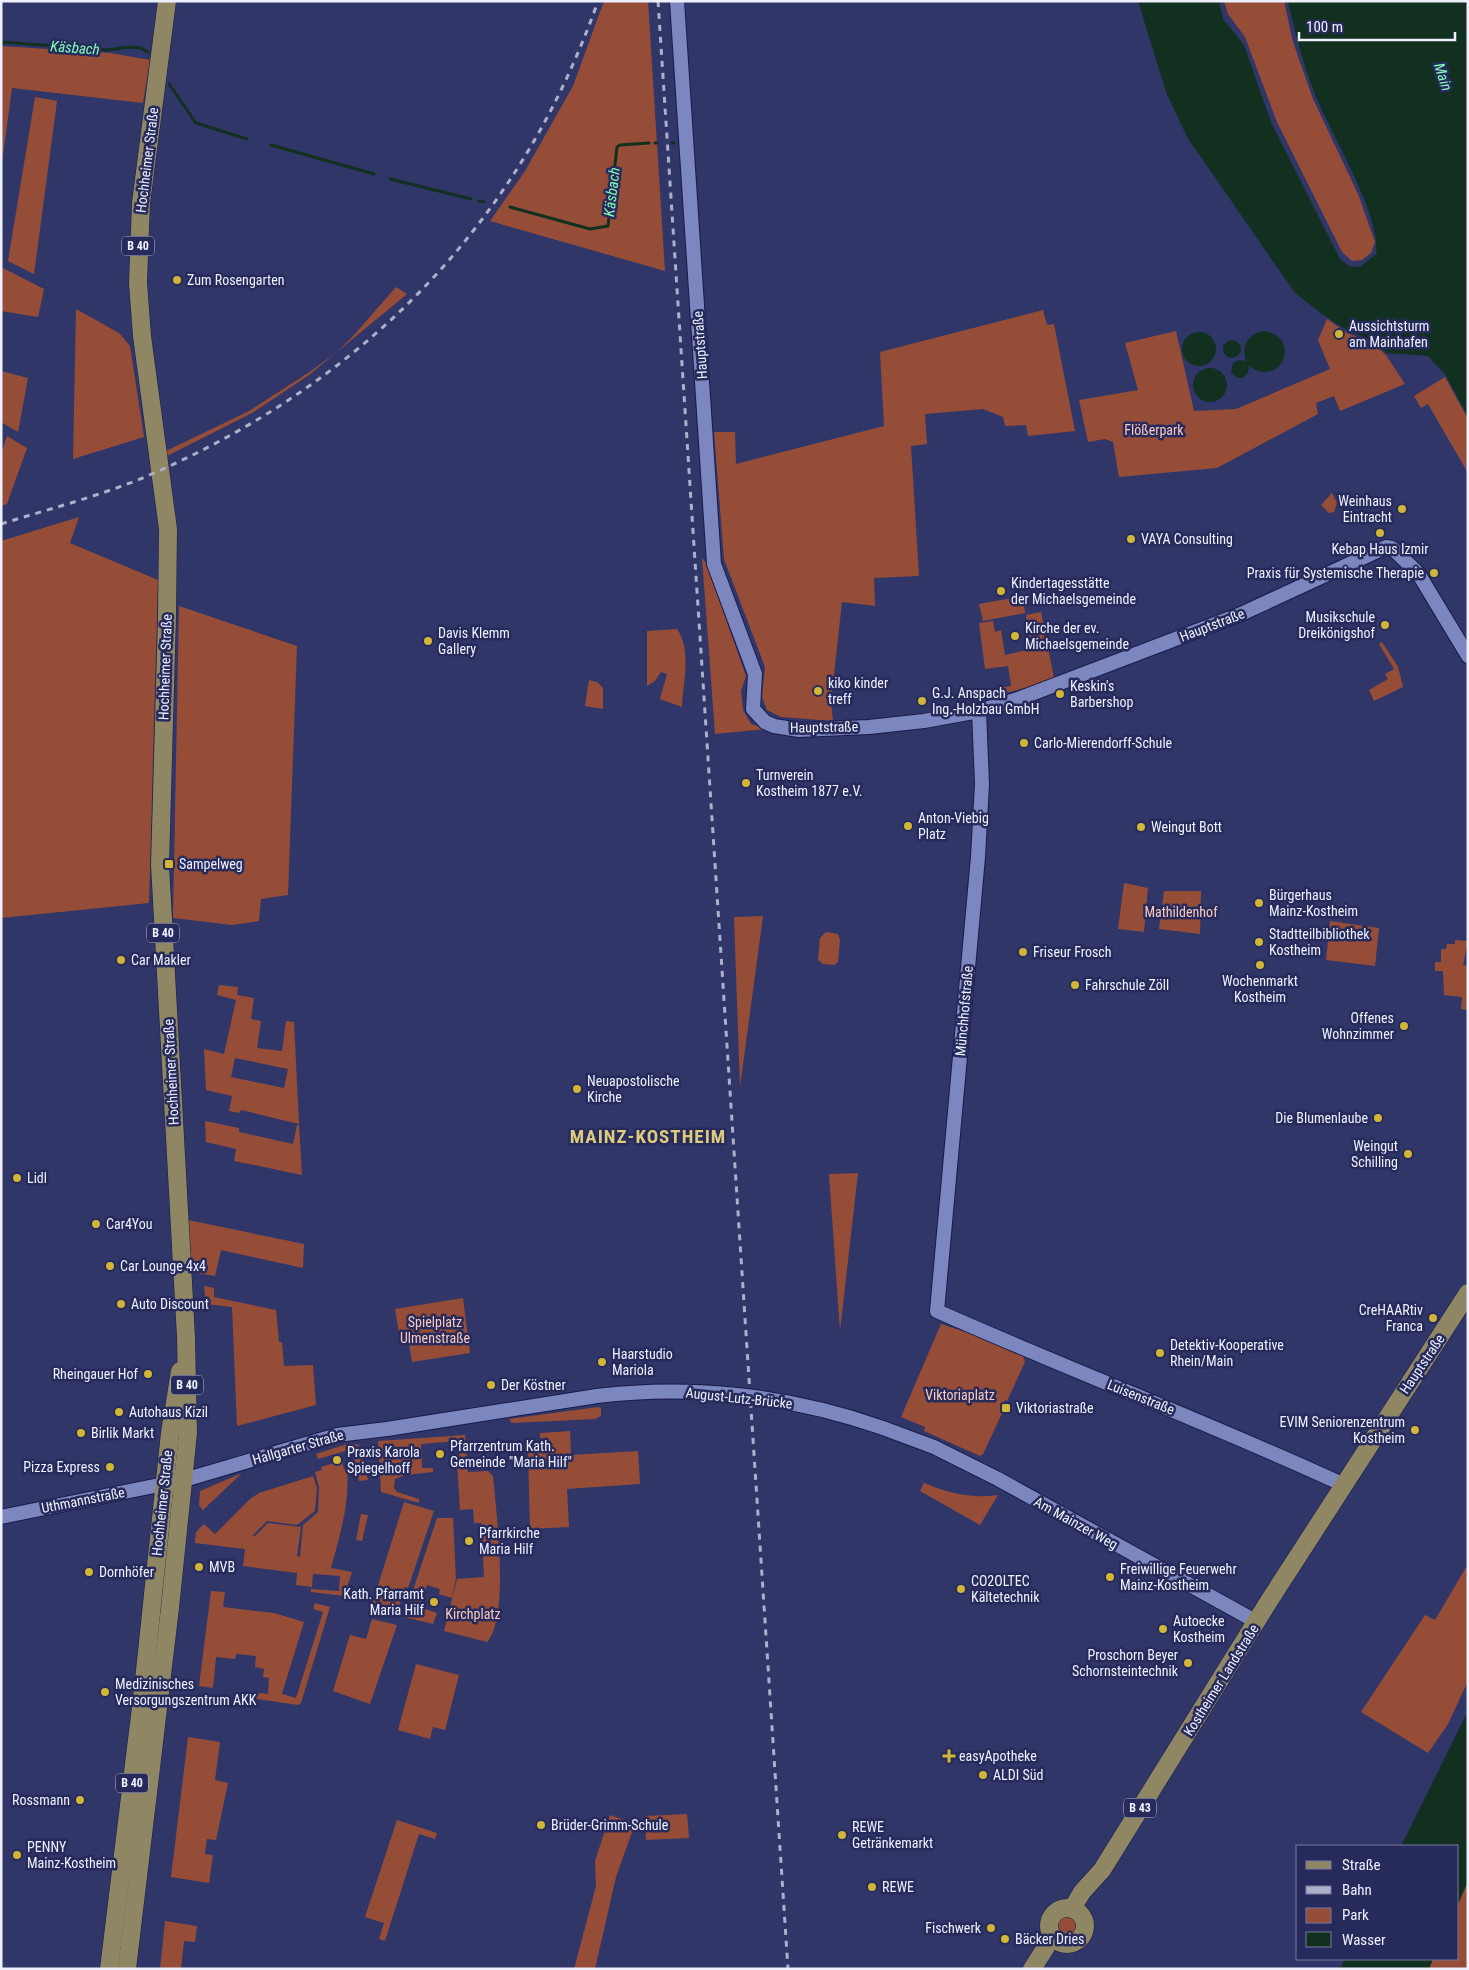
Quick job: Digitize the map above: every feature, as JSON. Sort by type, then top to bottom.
[{"type":"main road","name":"Hochheimer Straße","points":[[127,1969],[188,1433],[186,1337],[160,865],[168,616],[167,520],[142,336],[138,283],[141,203],[167,1]]},
{"type":"main road","name":"Hauptstraße","points":[[1344,1485],[1468,1293]]},
{"type":"main road","name":"Hochheimer Straße","points":[[109,1969],[142,1699],[164,1484],[174,1403],[186,1337]]},
{"type":"main road","name":"Kostheimer Landstraße","points":[[1076,1911],[1082,1892],[1098,1875],[1344,1485]]},
{"type":"main road","name":"B 43","points":[[1061,1909],[1076,1911],[1084,1925],[1081,1936],[1073,1942],[1058,1940],[1049,1926],[1052,1915],[1061,1909]]},
{"type":"main road","name":"B 43","points":[[1032,1969],[1058,1940]]},
{"type":"main road","name":"B 43","points":[[1044,1969],[1058,1940]]},
{"type":"street","name":"Hauptstraße","points":[[677,1],[714,558],[717,574],[755,674],[754,709],[765,722],[774,726],[799,730],[888,725],[979,711],[1241,614],[1386,547],[1392,548],[1418,572],[1468,656]]},
{"type":"street","name":"Münchhofstraße","points":[[937,1311],[978,848],[982,784],[979,711]]},
{"type":"street","name":"Luisenstraße","points":[[937,1311],[1034,1354],[1218,1428],[1344,1485]]},
{"type":"street","name":"August-Lutz-Brücke","points":[[494,1412],[597,1396],[672,1392],[740,1395],[806,1406],[884,1428],[934,1447],[974,1467]]},
{"type":"street","name":"Hallgarter Straße","points":[[164,1484],[353,1432],[494,1412]]},
{"type":"street","name":"Am Mainzer Weg","points":[[974,1467],[1257,1622]]},
{"type":"street","name":"Uthmannstraße","points":[[1,1517],[164,1484]]},
{"type":"green space","points":[[604,1],[648,1],[665,271],[490,221],[525,171],[573,86]]},
{"type":"green space","points":[[1224,1],[1284,1],[1293,42],[1313,99],[1358,194],[1375,242],[1371,253],[1362,260],[1352,261],[1342,252],[1277,122],[1245,37],[1228,14]]},
{"type":"green space","points":[[1,46],[110,53],[150,60],[143,103],[12,88],[1,170]]},
{"type":"green space","points":[[35,97],[57,101],[34,274],[8,261]]},
{"type":"green space","points":[[1,267],[44,289],[38,317],[1,311]]},
{"type":"green space","points":[[396,287],[407,294],[338,351]]},
{"type":"green space","points":[[76,309],[119,333],[130,346],[144,437],[73,459]]},
{"type":"green space","points":[[1043,310],[1047,325],[1054,324],[1075,431],[1028,436],[1026,425],[1005,426],[1003,417],[983,409],[925,414],[927,444],[911,446],[919,576],[874,578],[875,606],[842,602],[831,702],[833,721],[781,717],[767,710],[762,697],[765,667],[724,559],[714,432],[735,432],[736,464],[884,426],[880,352]]},
{"type":"green space","name":"Flößerpark","points":[[1327,319],[1347,333],[1371,342],[1386,355],[1405,384],[1340,411],[1334,396],[1316,403],[1318,414],[1217,468],[1119,477],[1113,442],[1105,439],[1088,442],[1079,400],[1138,390],[1125,343],[1176,331],[1194,411],[1236,409],[1330,369],[1318,340]]},
{"type":"green space","points":[[336,353],[309,375],[252,413],[167,456],[166,451],[249,411]]},
{"type":"green space","points":[[1,371],[28,378],[18,432],[1,422]]},
{"type":"green space","points":[[1445,377],[1468,419],[1468,473],[1428,404],[1421,408],[1414,396]]},
{"type":"green space","points":[[7,436],[27,448],[7,504],[1,506],[1,454]]},
{"type":"green space","points":[[1332,493],[1337,503],[1334,512],[1329,513],[1321,505]]},
{"type":"green space","points":[[79,517],[70,543],[158,580],[149,903],[1,918],[1,541]]},
{"type":"green space","points":[[702,558],[706,563],[746,676],[741,691],[743,710],[751,724],[767,729],[715,734]]},
{"type":"green space","points":[[1023,596],[1025,613],[983,621],[979,604]]},
{"type":"green space","points":[[179,606],[297,646],[288,895],[261,899],[259,921],[232,925],[173,918]]},
{"type":"green space","points":[[1041,612],[1054,678],[990,697],[989,690],[1011,686],[1008,666],[985,669],[979,623],[993,621],[995,632],[1001,630],[1005,655],[1031,649],[1026,615]]},
{"type":"green space","points":[[677,629],[682,637],[685,657],[682,707],[660,699],[667,674],[661,672],[655,681],[647,686],[647,631]]},
{"type":"green space","points":[[1382,642],[1398,667],[1403,687],[1374,701],[1369,690],[1388,679],[1385,674],[1394,669],[1379,644]]},
{"type":"green space","points":[[589,680],[597,682],[603,688],[603,709],[585,706]]},
{"type":"green space","points":[[1124,883],[1148,888],[1144,932],[1118,929]]},
{"type":"green space","name":"Mathildenhof","points":[[1164,891],[1201,891],[1200,934],[1159,929]]},
{"type":"green space","points":[[763,916],[740,1087],[734,917]]},
{"type":"green space","points":[[1330,921],[1379,928],[1375,966],[1326,960]]},
{"type":"green space","points":[[826,932],[838,934],[840,940],[838,962],[834,965],[823,964],[818,960],[820,938]]},
{"type":"green space","points":[[1455,940],[1468,941],[1463,965],[1468,966],[1468,1010],[1461,1009],[1462,997],[1444,995],[1443,971],[1435,971],[1435,962],[1441,962],[1441,949],[1446,949],[1447,944],[1455,944]]},
{"type":"green space","points":[[219,985],[238,987],[237,995],[254,998],[251,1019],[261,1021],[257,1048],[282,1051],[286,1021],[294,1022],[299,1124],[241,1110],[239,1113],[229,1111],[232,1096],[206,1090],[204,1049],[224,1054],[236,1000],[217,995]],"holes":[[[235,1058],[288,1069],[284,1088],[231,1077]]]},
{"type":"green space","points":[[205,1121],[239,1128],[239,1132],[293,1144],[297,1125],[299,1125],[302,1175],[234,1161],[236,1149],[206,1142]]},
{"type":"green space","points":[[858,1173],[840,1331],[829,1174]]},
{"type":"green space","points":[[188,1220],[304,1244],[303,1268],[221,1250],[215,1276],[196,1273],[192,1269]]},
{"type":"green space","points":[[204,1286],[214,1288],[214,1297],[276,1310],[279,1342],[282,1342],[284,1366],[313,1365],[316,1405],[237,1426],[232,1307],[206,1304]]},
{"type":"green space","name":"Spielplatz Ulmenstraße","points":[[463,1298],[470,1353],[412,1362],[407,1333],[399,1333],[395,1309]]},
{"type":"green space","name":"Viktoriaplatz","points":[[941,1324],[1018,1349],[1022,1352],[1025,1362],[1007,1401],[1005,1400],[1003,1403],[1006,1405],[983,1454],[980,1456],[924,1431],[925,1427],[901,1417]]},
{"type":"green space","points":[[601,1408],[601,1416],[595,1419],[512,1423],[509,1419]]},
{"type":"green space","points":[[570,1431],[571,1455],[638,1451],[640,1484],[567,1489],[569,1527],[530,1529],[528,1453],[541,1452],[540,1433]]},
{"type":"green space","name":"Kirchplatz","points":[[465,1435],[468,1472],[488,1471],[493,1476],[500,1563],[500,1588],[494,1629],[487,1642],[444,1631],[457,1579],[484,1577],[481,1523],[474,1523],[473,1509],[460,1510],[457,1463],[460,1463],[458,1441],[421,1444],[422,1468],[433,1468],[433,1472],[406,1475],[395,1479],[394,1488],[397,1492],[419,1499],[419,1503],[381,1492],[378,1441]]},
{"type":"green space","points":[[350,1443],[359,1445],[368,1480],[359,1481],[352,1449],[318,1459],[316,1454]]},
{"type":"green space","points":[[342,1461],[344,1469],[347,1469],[347,1494],[344,1519],[331,1568],[352,1572],[344,1596],[311,1592],[311,1589],[339,1591],[340,1576],[313,1574],[312,1587],[296,1585],[297,1573],[243,1566],[245,1549],[195,1543],[196,1532],[204,1524],[215,1534],[250,1499],[259,1493],[313,1476],[317,1488],[315,1511],[297,1525],[267,1521],[253,1535],[254,1537],[268,1523],[301,1527],[297,1556],[300,1557],[303,1525],[318,1512],[319,1487],[315,1472],[322,1470],[321,1467]]},
{"type":"green space","points":[[242,1473],[203,1510],[199,1505],[200,1491]]},
{"type":"green space","points":[[924,1483],[942,1490],[961,1494],[979,1496],[998,1495],[980,1525],[920,1491]]},
{"type":"green space","points":[[404,1502],[434,1511],[408,1588],[405,1587],[396,1616],[371,1608]]},
{"type":"green space","points":[[361,1514],[368,1515],[362,1541],[356,1540]]},
{"type":"green space","points":[[437,1518],[453,1518],[456,1579],[452,1598],[439,1594],[440,1589],[427,1585],[420,1607],[437,1613],[433,1624],[404,1617]]},
{"type":"green space","points":[[1468,1564],[1468,1681],[1448,1724],[1428,1753],[1361,1712],[1425,1615],[1435,1620]]},
{"type":"green space","points":[[211,1591],[225,1592],[223,1607],[274,1613],[304,1622],[282,1694],[296,1698],[323,1612],[313,1609],[315,1603],[330,1607],[301,1703],[298,1705],[251,1698],[251,1692],[268,1694],[269,1678],[263,1677],[264,1669],[255,1667],[256,1656],[236,1654],[235,1659],[216,1657],[213,1688],[199,1686]]},
{"type":"green space","points":[[372,1619],[397,1625],[370,1704],[333,1691],[350,1635],[366,1639]]},
{"type":"green space","points":[[416,1664],[459,1675],[445,1730],[433,1727],[430,1739],[398,1730]]},
{"type":"green space","points":[[188,1737],[220,1742],[215,1780],[228,1783],[216,1840],[207,1839],[205,1854],[213,1855],[209,1883],[171,1877]]},
{"type":"green space","points":[[687,1814],[689,1838],[646,1840],[645,1816]]},
{"type":"green space","points":[[610,1815],[630,1822],[632,1832],[616,1877],[595,1969],[574,1969],[596,1886],[595,1861]]},
{"type":"green space","points":[[397,1820],[437,1833],[435,1839],[419,1834],[385,1941],[379,1939],[384,1923],[365,1917]]},
{"type":"green space","points":[[1468,1881],[1468,1969],[1429,1969],[1433,1960],[1459,1960],[1459,1902]]},
{"type":"green space","points":[[1066,1914],[1075,1917],[1078,1926],[1075,1935],[1066,1938],[1057,1935],[1054,1926],[1057,1917]]},
{"type":"green space","points":[[165,1921],[197,1926],[195,1942],[184,1941],[181,1969],[160,1969]]},
{"type":"water","name":"Main","points":[[1138,1],[1219,1],[1223,19],[1244,45],[1271,122],[1340,259],[1349,266],[1360,267],[1376,254],[1376,238],[1371,218],[1353,174],[1315,94],[1300,48],[1288,1],[1468,1],[1468,417],[1445,374],[1428,356],[1387,353],[1371,340],[1348,331],[1295,293],[1187,137],[1166,92]]},
{"type":"water","points":[[1263,331],[1275,335],[1282,342],[1285,350],[1283,359],[1278,367],[1271,371],[1261,372],[1249,366],[1247,374],[1243,378],[1237,377],[1231,372],[1233,363],[1239,360],[1246,361],[1244,350],[1247,342],[1253,335]]},
{"type":"water","points":[[1199,332],[1211,337],[1216,349],[1211,361],[1199,366],[1187,361],[1182,349],[1187,337]]},
{"type":"water","points":[[1228,340],[1236,340],[1241,345],[1239,356],[1228,358],[1223,353],[1223,345]]},
{"type":"water","points":[[1210,368],[1222,373],[1227,385],[1222,397],[1210,402],[1198,397],[1193,385],[1198,373]]},
{"type":"water","points":[[1468,1711],[1468,1881],[1459,1902],[1459,1845],[1401,1845]]},
{"type":"water","points":[[1344,1960],[1433,1960],[1429,1969],[1340,1969]]},
{"type":"waterway","name":"Käsbach","points":[[1,42],[107,50],[130,47],[141,48],[148,52]]},
{"type":"waterway","name":"Käsbach","points":[[169,84],[196,123],[247,139]]},
{"type":"waterway","name":"Käsbach","points":[[510,207],[590,229],[608,226],[617,147],[620,145],[649,143]]},
{"type":"waterway","name":"Käsbach","points":[[271,145],[374,174]]},
{"type":"waterway","name":"Käsbach","points":[[390,179],[471,199]]},
{"type":"waterway","name":"Käsbach","points":[[479,201],[484,202]]},
{"type":"railway","points":[[1,524],[104,492],[163,469],[238,431],[308,387],[372,337],[430,281],[482,220],[527,152],[566,80],[598,1]]},
{"type":"railway","points":[[658,1],[788,1969]]},
{"type":"place","name":"Zum Rosengarten","points":[[177,280]]},
{"type":"place","name":"Aussichtsturm am Mainhafen","points":[[1339,334]]},
{"type":"place","name":"Weinhaus Eintracht","points":[[1402,509]]},
{"type":"place","name":"Kebap Haus Izmir","points":[[1380,533]]},
{"type":"place","name":"VAYA Consulting","points":[[1131,539]]},
{"type":"place","name":"Praxis für Systemische Therapie","points":[[1434,573]]},
{"type":"place","name":"Kindertagesstätte der Michaelsgemeinde","points":[[1001,591]]},
{"type":"place","name":"Musikschule Dreikönigshof","points":[[1385,625]]},
{"type":"place","name":"Kirche der ev. Michaelsgemeinde","points":[[1015,636]]},
{"type":"place","name":"Davis Klemm Gallery","points":[[428,641]]},
{"type":"place","name":"kiko kinder treff","points":[[818,691]]},
{"type":"place","name":"Keskin's Barbershop","points":[[1060,694]]},
{"type":"place","name":"G.J. Anspach Ing.-Holzbau GmbH","points":[[922,701]]},
{"type":"place","name":"Carlo-Mierendorff-Schule","points":[[1024,743]]},
{"type":"place","name":"Turnverein Kostheim 1877 e.V.","points":[[746,783]]},
{"type":"place","name":"Anton-Viebig Platz","points":[[908,826]]},
{"type":"place","name":"Weingut Bott","points":[[1141,827]]},
{"type":"place","name":"Sampelweg","points":[[169,864]]},
{"type":"place","name":"Bürgerhaus Mainz-Kostheim","points":[[1259,903]]},
{"type":"place","name":"Stadtteilbibliothek Kostheim","points":[[1259,942]]},
{"type":"place","name":"Friseur Frosch","points":[[1023,952]]},
{"type":"place","name":"Car Makler","points":[[121,960]]},
{"type":"place","name":"Wochenmarkt Kostheim","points":[[1260,965]]},
{"type":"place","name":"Fahrschule Zöll","points":[[1075,985]]},
{"type":"place","name":"Offenes Wohnzimmer","points":[[1404,1026]]},
{"type":"place","name":"Neuapostolische Kirche","points":[[577,1089]]},
{"type":"place","name":"Die Blumenlaube","points":[[1378,1118]]},
{"type":"place","name":"Weingut Schilling","points":[[1408,1154]]},
{"type":"place","name":"Lidl","points":[[17,1178]]},
{"type":"place","name":"Car4You","points":[[96,1224]]},
{"type":"place","name":"Car Lounge 4x4","points":[[110,1266]]},
{"type":"place","name":"Auto Discount","points":[[121,1304]]},
{"type":"place","name":"CreHAARtiv Franca","points":[[1433,1318]]},
{"type":"place","name":"Detektiv-Kooperative Rhein/Main","points":[[1160,1353]]},
{"type":"place","name":"Haarstudio Mariola","points":[[602,1362]]},
{"type":"place","name":"Rheingauer Hof","points":[[148,1374]]},
{"type":"place","name":"Der Köstner","points":[[491,1385]]},
{"type":"place","name":"Viktoriastraße","points":[[1006,1408]]},
{"type":"place","name":"Autohaus Kizil","points":[[119,1412]]},
{"type":"place","name":"EVIM Seniorenzentrum Kostheim","points":[[1415,1430]]},
{"type":"place","name":"Birlik Markt","points":[[81,1433]]},
{"type":"place","name":"Pfarrzentrum Kath. Gemeinde \"Maria Hilf\"","points":[[440,1454]]},
{"type":"place","name":"Praxis Karola Spiegelhoff","points":[[337,1460]]},
{"type":"place","name":"Pizza Express","points":[[110,1467]]},
{"type":"place","name":"Pfarrkirche Maria Hilf","points":[[469,1541]]},
{"type":"place","name":"MVB","points":[[199,1567]]},
{"type":"place","name":"Dornhöfer","points":[[89,1572]]},
{"type":"place","name":"Freiwillige Feuerwehr Mainz-Kostheim","points":[[1110,1577]]},
{"type":"place","name":"CO2OLTEC Kältetechnik","points":[[961,1589]]},
{"type":"place","name":"Kath. Pfarramt Maria Hilf","points":[[434,1602]]},
{"type":"place","name":"Autoecke Kostheim","points":[[1163,1629]]},
{"type":"place","name":"Proschorn Beyer Schornsteintechnik","points":[[1188,1663]]},
{"type":"place","name":"Medizinisches Versorgungszentrum AKK","points":[[105,1692]]},
{"type":"place","name":"easyApotheke","points":[[949,1756]]},
{"type":"place","name":"ALDI Süd","points":[[983,1775]]},
{"type":"place","name":"Rossmann","points":[[80,1800]]},
{"type":"place","name":"Brüder-Grimm-Schule","points":[[541,1825]]},
{"type":"place","name":"REWE Getränkemarkt","points":[[842,1835]]},
{"type":"place","name":"PENNY Mainz-Kostheim","points":[[17,1855]]},
{"type":"place","name":"REWE","points":[[872,1887]]},
{"type":"place","name":"Fischwerk","points":[[991,1928]]},
{"type":"place","name":"Bäcker Dries","points":[[1005,1939]]},
{"type":"district","name":"MAINZ-KOSTHEIM","points":[[648,1136]]}]
